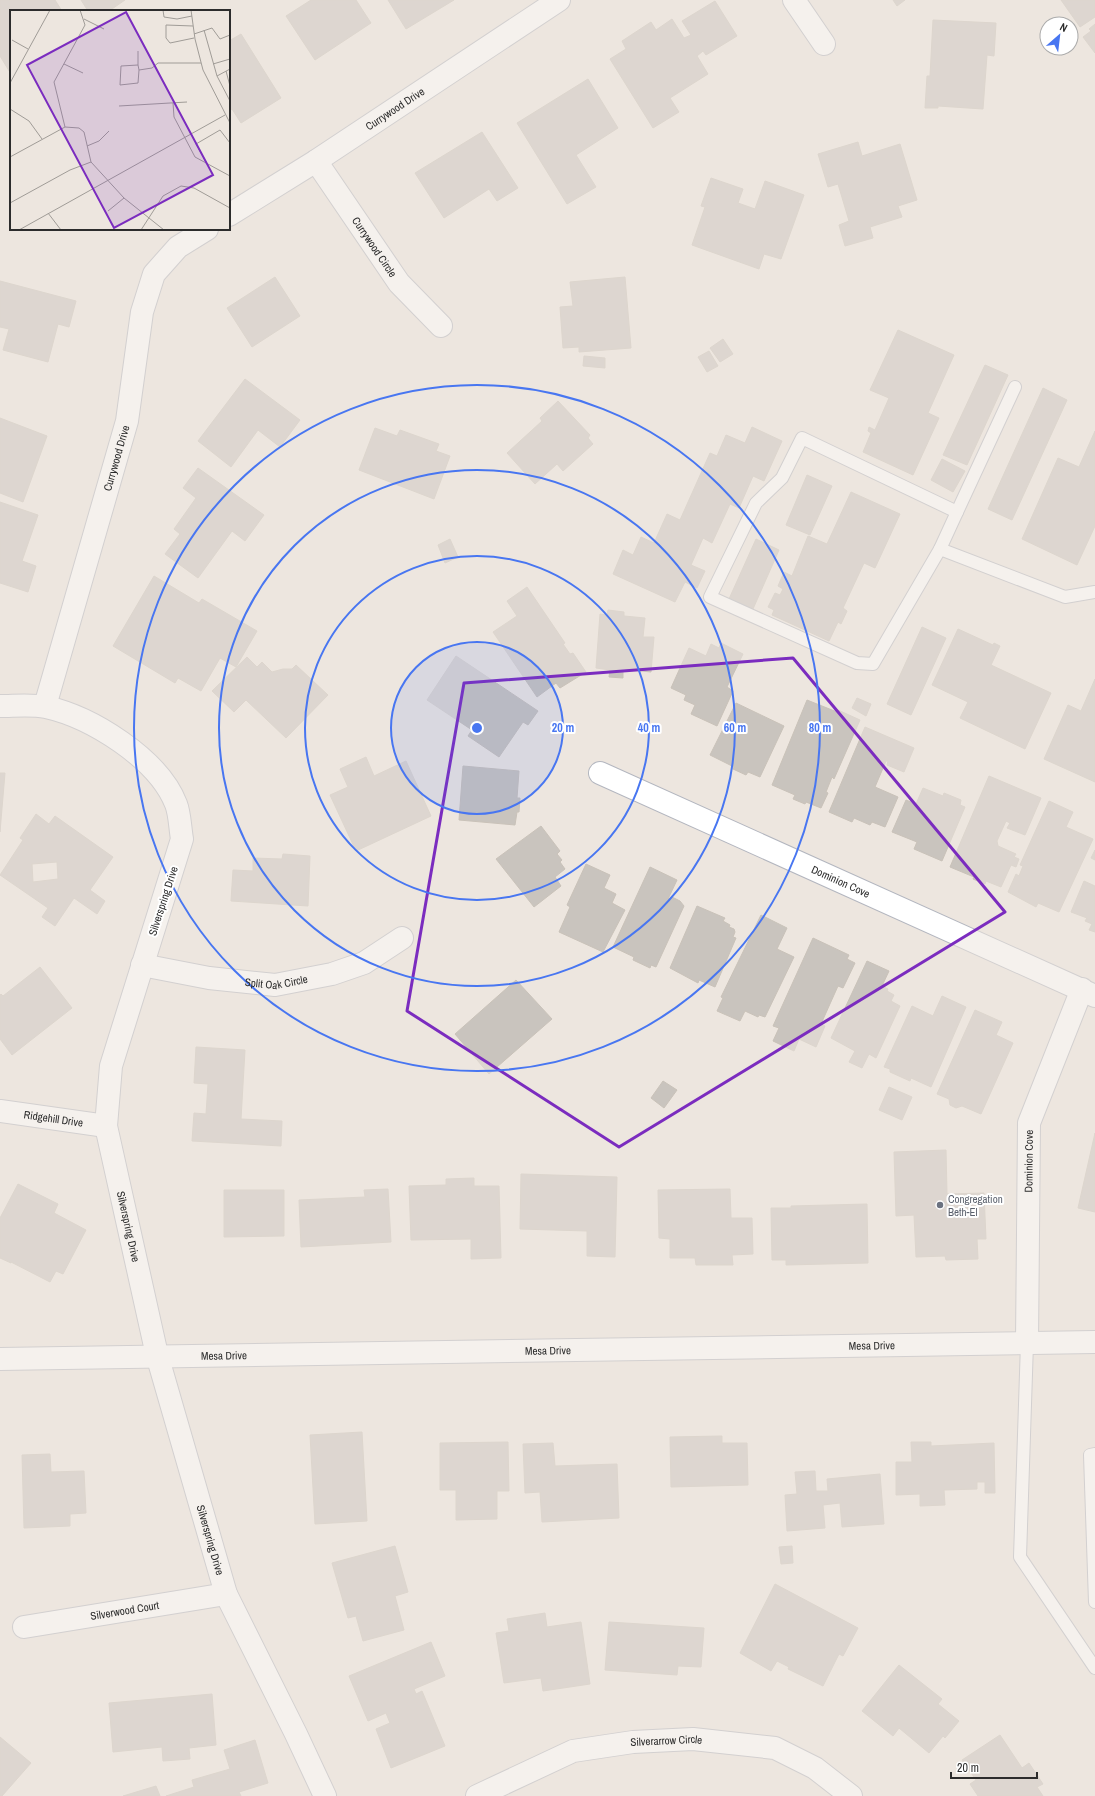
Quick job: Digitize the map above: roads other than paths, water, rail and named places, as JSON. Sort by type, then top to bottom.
[{"type":"street","name":"Currywood Drive","points":[[230,214],[316,162],[559,0]]},
{"type":"street","points":[[794,0],[824,44]]},
{"type":"street","name":"Currywood Circle","points":[[316,162],[399,283],[441,326]]},
{"type":"street","name":"Currywood Drive","points":[[45,706],[127,421],[142,312],[154,274],[178,247],[205,230]]},
{"type":"street","name":"Silverspring Drive","points":[[0,706],[45,706],[81,719],[112,735],[137,755],[161,778],[176,804],[182,840],[111,1066],[106,1126],[157,1355],[226,1594],[296,1734],[325,1796]]},
{"type":"street","name":"Dominion Cove","points":[[600,773],[1088,993],[1029,1123],[1027,1342]]},
{"type":"street","name":"Split Oak Circle","points":[[142,965],[209,978],[275,985],[332,974],[364,963],[402,938]]},
{"type":"street","name":"Ridgehill Drive","points":[[0,1111],[106,1126]]},
{"type":"street","name":"Mesa Drive","points":[[0,1359],[157,1355],[1095,1342]]},
{"type":"street","name":"Silverwood Court","points":[[24,1627],[226,1594]]},
{"type":"street","name":"Silverarrow Circle","points":[[477,1796],[573,1751],[633,1742],[693,1739],[775,1748],[815,1768],[851,1796]]},
{"type":"lane","points":[[957,512],[802,438],[782,478],[756,503],[710,597],[857,663],[873,664],[940,549],[1015,386]]},
{"type":"lane","points":[[940,549],[1065,597],[1095,592]]},
{"type":"lane","points":[[1027,1342],[1020,1557],[1095,1668]]},
{"type":"lane","points":[[1095,1454],[1090,1455],[1095,1602]]},
{"type":"place","name":"Congregation Beth-El","points":[[940,1205]]}]
